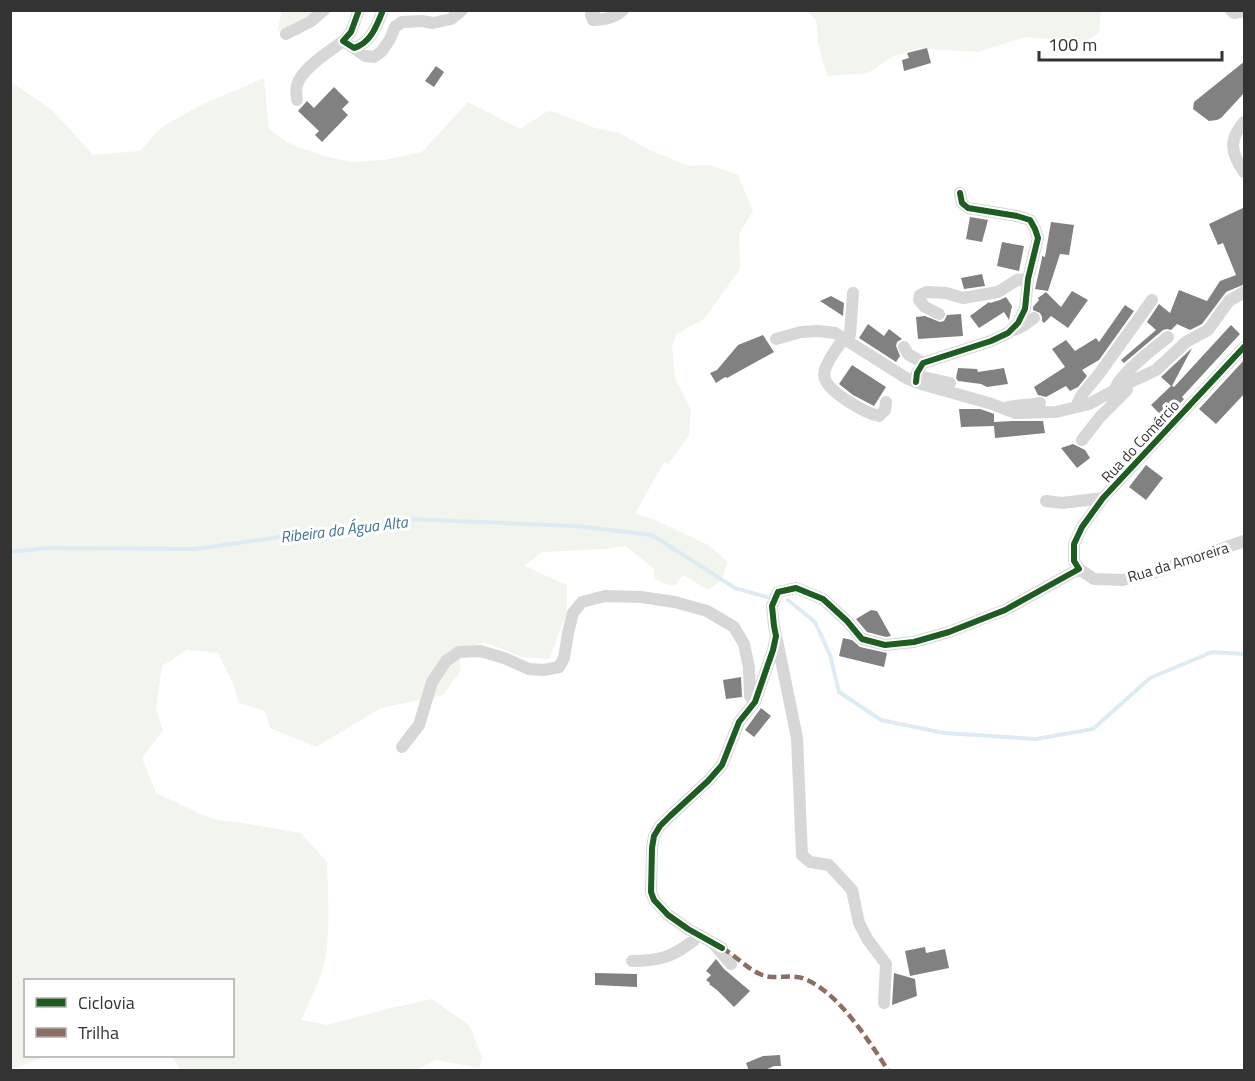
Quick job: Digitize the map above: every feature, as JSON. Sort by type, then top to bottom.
[{"type":"street","points":[[286,34],[310,22],[324,10]]},
{"type":"street","points":[[297,100],[296,87],[304,74],[351,32],[359,10]]},
{"type":"street","points":[[354,48],[363,45],[374,31],[383,10]]},
{"type":"street","points":[[343,41],[365,56],[374,57],[382,51],[395,27],[402,22],[433,23],[451,19],[462,10]]},
{"type":"street","points":[[595,10],[591,15],[593,20],[606,19],[620,14],[623,10]]},
{"type":"street","points":[[1231,10],[1234,14],[1245,10]]},
{"type":"street","points":[[1245,122],[1235,132],[1232,147],[1245,172]]},
{"type":"street","points":[[960,193],[962,203],[968,208],[1030,220],[1035,229],[1038,238],[1028,279],[1025,309],[1018,323],[1008,333]]},
{"type":"street","points":[[939,314],[925,307],[919,300],[920,295],[927,292],[946,292],[963,298],[998,292],[1017,280],[1028,279]]},
{"type":"street","points":[[919,373],[1015,413],[1056,412],[1089,404],[1156,370],[1186,342],[1208,330],[1229,301],[1245,292]]},
{"type":"street","points":[[853,293],[850,335],[843,339],[824,370],[824,378],[831,388],[868,413],[879,416],[885,410],[886,402]]},
{"type":"street","points":[[1076,407],[1081,396],[1152,300]]},
{"type":"street","points":[[776,339],[801,332],[835,333],[906,378],[992,341],[1034,318]]},
{"type":"street","points":[[1114,390],[1122,378],[1168,337]]},
{"type":"street","points":[[904,347],[924,378],[950,383]]},
{"type":"street","name":"Rua do Comércio","points":[[1079,569],[1074,561],[1074,544],[1082,527],[1103,498],[1245,347]]},
{"type":"street","points":[[1082,440],[1100,417],[1127,390],[1126,384]]},
{"type":"street","points":[[1004,408],[1040,403]]},
{"type":"street","points":[[1046,501],[1062,502],[1103,498]]},
{"type":"street","name":"Rua da Amoreira","points":[[1079,569],[1094,579],[1123,580],[1153,573],[1245,541]]},
{"type":"street","points":[[884,1003],[886,964],[868,940],[859,923],[852,890],[829,865],[810,862],[802,855],[797,738],[772,606],[778,592],[796,588],[823,599],[847,621],[862,639],[885,645],[914,642],[949,632],[1005,610],[1079,569]]},
{"type":"street","points":[[402,747],[419,725],[432,682],[446,661],[459,652],[480,651],[529,669],[544,670],[560,667],[573,613],[582,602],[605,596],[640,597],[675,602],[706,611],[734,627],[744,644],[749,668],[750,696],[755,702]]},
{"type":"street","points":[[731,964],[718,946],[668,915],[654,900],[651,892],[652,848],[654,836],[665,821],[722,765],[739,722],[755,702],[776,636]]},
{"type":"street","points":[[632,961],[652,961],[669,956],[682,950],[694,940],[695,933]]},
{"type":"shaded area","points":[[1101,10],[1099,33],[1083,43],[1025,37],[978,52],[918,48],[892,57],[868,73],[827,76],[818,44],[816,20],[807,11]]},
{"type":"shaded area","points":[[282,11],[318,11],[293,26],[277,32]]},
{"type":"shaded area","points":[[264,78],[269,129],[298,147],[351,162],[383,160],[422,152],[468,102],[520,129],[548,111],[555,112],[595,128],[619,133],[648,149],[688,166],[710,165],[738,175],[753,211],[739,234],[740,269],[704,319],[676,334],[672,348],[675,378],[691,409],[689,436],[668,464],[664,462],[635,514],[653,519],[708,545],[728,562],[721,581],[708,590],[683,575],[675,586],[665,584],[654,579],[654,569],[626,546],[542,552],[524,566],[567,585],[567,613],[549,659],[522,657],[484,642],[459,651],[461,670],[443,695],[381,708],[316,747],[270,728],[265,711],[239,703],[232,681],[218,653],[187,650],[162,666],[156,710],[163,730],[142,758],[156,793],[212,819],[301,833],[327,862],[326,955],[319,980],[301,1020],[327,1025],[432,999],[470,1026],[482,1058],[479,1068],[436,1060],[416,1070],[180,1070],[173,1057],[234,1057],[234,979],[24,979],[24,1057],[45,1057],[12,1069],[10,1061],[10,81],[53,111],[92,155],[140,151],[162,127],[199,106]]},
{"type":"building","points":[[927,48],[931,63],[904,71],[902,60],[909,58],[907,53]]},
{"type":"building","points":[[1245,61],[1245,92],[1221,118],[1209,121],[1193,109],[1194,102]]},
{"type":"building","points":[[436,66],[444,72],[434,87],[425,81]]},
{"type":"building","points":[[334,87],[349,102],[342,109],[348,115],[322,142],[315,135],[319,131],[298,111],[307,101],[314,108]]},
{"type":"building","points":[[1245,207],[1245,284],[1226,292],[1202,324],[1190,330],[1177,324],[1171,330],[1163,330],[1124,363],[1121,360],[1156,330],[1147,322],[1159,304],[1170,313],[1179,290],[1207,301],[1220,281],[1236,275],[1223,243],[1218,245],[1209,224]]},
{"type":"building","points":[[970,217],[988,220],[982,242],[966,239]]},
{"type":"building","points":[[1051,222],[1074,225],[1069,255],[1060,254],[1048,291],[1035,289],[1042,256],[1045,257]]},
{"type":"building","points":[[1002,242],[1024,246],[1019,271],[997,266]]},
{"type":"building","points":[[982,274],[985,286],[964,289],[961,278]]},
{"type":"building","points":[[1072,291],[1088,300],[1068,328],[1051,316],[1044,323],[1040,313],[1033,310],[1038,298],[1046,292],[1061,307]]},
{"type":"building","points":[[831,296],[844,303],[843,316],[820,301]]},
{"type":"building","points":[[1006,297],[1012,306],[1009,320],[1004,312],[979,328],[970,316],[989,302]]},
{"type":"building","points":[[1125,305],[1134,311],[1099,360],[1082,370],[1087,376],[1078,387],[1070,391],[1066,386],[1046,397],[1038,395],[1034,387],[1065,367],[1052,349],[1066,340],[1075,351],[1096,338],[1099,342]]},
{"type":"building","points":[[961,314],[963,336],[918,339],[916,317],[925,316],[940,322],[944,321],[947,315]]},
{"type":"building","points":[[868,324],[884,336],[889,329],[902,339],[897,342],[896,346],[900,356],[896,362],[859,338]]},
{"type":"building","points":[[1231,325],[1240,334],[1182,397],[1184,399],[1173,411],[1160,414],[1151,405],[1171,386],[1161,377],[1192,348],[1172,386],[1174,387]]},
{"type":"building","points":[[763,335],[774,352],[716,383],[710,373],[717,370],[738,345]]},
{"type":"building","points":[[1245,359],[1245,393],[1216,424],[1199,409]]},
{"type":"building","points":[[852,365],[886,387],[874,406],[853,395],[839,384]]},
{"type":"building","points":[[958,368],[977,369],[978,372],[1004,368],[1008,384],[987,387],[958,381],[956,378]]},
{"type":"building","points":[[959,409],[980,409],[989,412],[994,414],[994,422],[1043,421],[1045,433],[995,438],[994,426],[961,427]]},
{"type":"building","points":[[1073,444],[1085,450],[1090,458],[1077,468],[1061,448]]},
{"type":"building","points":[[1146,465],[1163,478],[1146,500],[1129,487]]},
{"type":"building","points":[[871,610],[877,611],[891,636],[886,637],[867,632],[856,619]]},
{"type":"building","points":[[843,638],[852,640],[860,647],[887,653],[884,667],[839,656]]},
{"type":"building","points":[[741,677],[742,697],[726,699],[723,680]]},
{"type":"building","points":[[761,708],[771,716],[754,737],[745,730]]},
{"type":"building","points":[[925,947],[926,953],[945,949],[949,968],[910,976],[905,951]]},
{"type":"building","points":[[716,959],[750,991],[734,1007],[706,980],[711,975],[706,971]]},
{"type":"building","points":[[595,973],[637,974],[637,987],[595,985]]},
{"type":"building","points":[[894,973],[915,979],[917,996],[892,1005]]},
{"type":"building","points":[[780,1055],[781,1066],[774,1066],[763,1071],[749,1071],[746,1063],[763,1056]]},
{"type":"waterway","name":"Ribeira da Água Alta","points":[[10,552],[47,548],[195,549],[408,519],[576,526],[652,535],[735,588],[770,598]]},
{"type":"waterway","name":"Ribeira da Água Alta","points":[[788,600],[815,622],[830,655],[839,692],[881,720],[944,733],[1036,739],[1093,729],[1150,678],[1212,652],[1244,654]]},
{"type":"marked path","points":[[722,948],[765,976],[799,977],[818,986],[852,1018],[888,1070]]},
{"type":"cycle path","points":[[359,10],[351,32],[343,41],[354,48],[369,38],[383,10]]},
{"type":"cycle path","points":[[916,382],[917,373],[923,363],[991,341],[1008,333],[1018,323],[1025,309],[1028,279],[1038,238],[1030,220],[968,208],[962,203],[960,193]]},
{"type":"cycle path","points":[[722,948],[668,915],[654,900],[651,892],[652,848],[654,836],[660,826],[722,765],[739,722],[755,702],[776,636],[772,606],[778,592],[796,588],[823,599],[847,621],[862,639],[885,645],[914,642],[949,632],[1005,610],[1079,569],[1074,561],[1074,544],[1082,527],[1103,498],[1244,347]]}]
